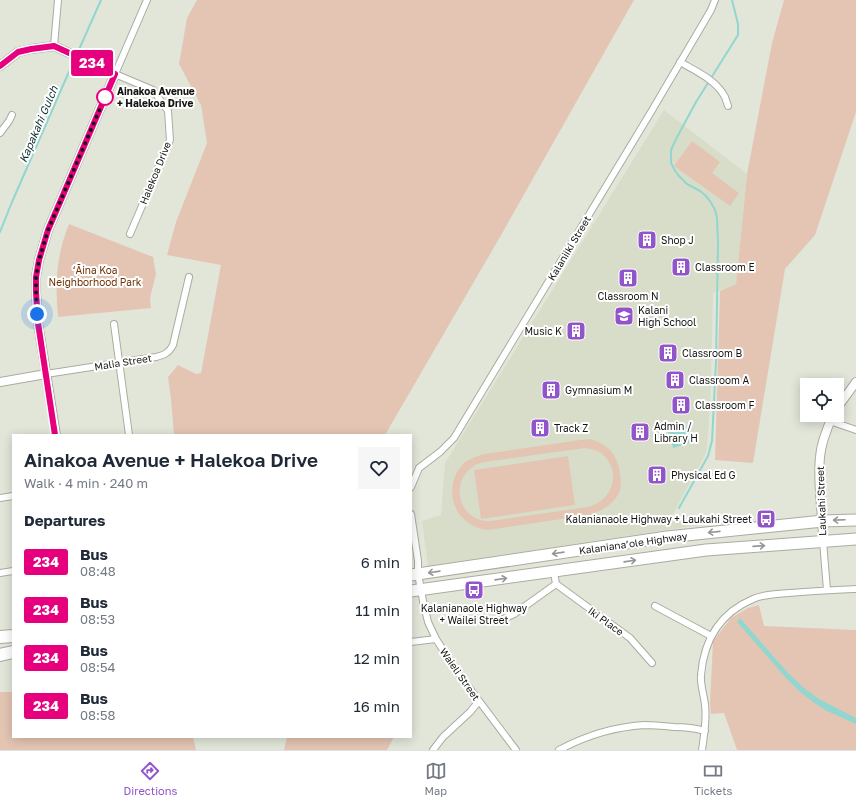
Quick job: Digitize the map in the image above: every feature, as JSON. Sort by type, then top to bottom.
[{"type":"highway","name":"Kalaniana’ole Highway","points":[[415,575],[667,537],[823,521],[856,520]]},
{"type":"highway","name":"Kalaniana’ole Highway","points":[[416,591],[706,550],[856,539]]},
{"type":"highway","points":[[0,653],[12,651]]},
{"type":"street","points":[[0,66],[18,52],[54,46],[58,0]]},
{"type":"street","points":[[56,434],[36,306],[36,277],[39,260],[48,230],[147,0]]},
{"type":"street","name":"Kalaniiki Street","points":[[412,485],[419,468],[440,452],[454,438],[651,112],[711,10],[715,0]]},
{"type":"street","name":"Halekoa Drive","points":[[54,46],[153,90],[168,111],[170,140],[130,234]]},
{"type":"street","points":[[680,62],[706,77],[717,86],[725,97],[728,106]]},
{"type":"street","points":[[0,132],[12,115]]},
{"type":"street","name":"Malia Street","points":[[0,382],[161,356],[169,352],[173,345],[189,277]]},
{"type":"street","points":[[114,324],[129,434]]},
{"type":"street","points":[[844,398],[856,382]]},
{"type":"street","name":"Laukahi Street","points":[[823,541],[820,456],[825,435],[830,422]]},
{"type":"street","points":[[840,422],[856,430]]},
{"type":"street","points":[[0,498],[12,496]]},
{"type":"street","points":[[412,521],[418,561],[415,575],[416,591]]},
{"type":"street","points":[[823,541],[827,590]]},
{"type":"street","points":[[0,572],[12,571]]},
{"type":"street","points":[[501,620],[514,614],[556,584],[554,572]]},
{"type":"street","name":"Iki Place","points":[[556,584],[630,638],[652,663]]},
{"type":"street","points":[[702,750],[706,719],[701,677],[702,664],[711,636],[717,625],[724,617],[754,598],[777,594],[856,589]]},
{"type":"street","name":"Waieli Street","points":[[416,591],[436,639],[458,674],[516,750]]},
{"type":"street","points":[[655,606],[711,636]]},
{"type":"street","points":[[412,642],[436,639]]},
{"type":"street","points":[[433,750],[479,701]]},
{"type":"street","points":[[559,750],[595,734],[622,728],[645,725],[696,728],[704,731]]},
{"type":"shaded area","name":"Kalani High School","points":[[664,110],[747,174],[736,284],[713,293],[711,384],[706,453],[672,516],[684,523],[699,525],[428,566],[422,521],[441,515],[445,463]]},
{"type":"green space","points":[[197,0],[634,0],[500,237],[386,434],[174,434],[168,377],[178,365],[196,374],[201,373],[221,265],[167,255],[176,222],[207,143],[201,105],[179,64],[187,18]]},
{"type":"green space","points":[[784,0],[856,0],[856,112],[815,235],[785,269],[753,463],[715,460],[720,291],[736,284],[747,174],[772,43]]},
{"type":"green space","points":[[692,141],[720,162],[712,173],[739,193],[730,206],[674,166]]},
{"type":"green space","name":"‘Āina Koa Neighborhood Park","points":[[69,224],[153,257],[156,274],[150,298],[151,308],[58,317],[57,281],[59,259],[61,247]]},
{"type":"green space","points":[[590,439],[607,447],[617,461],[619,467],[621,477],[620,490],[612,503],[603,509],[589,515],[488,530],[472,525],[463,519],[454,505],[452,488],[454,480],[457,472],[466,461],[484,454]],"holes":[[[585,448],[602,454],[612,469],[612,485],[603,499],[596,504],[587,507],[491,521],[480,520],[473,517],[462,504],[460,490],[463,477],[467,471],[477,464]]]},
{"type":"green space","points":[[568,456],[575,505],[481,519],[474,470]]},
{"type":"green space","points":[[759,605],[764,626],[856,630],[856,750],[737,750],[724,713],[711,714],[710,703],[713,641],[731,618],[748,608]]},
{"type":"green space","points":[[0,692],[12,692],[12,738],[193,738],[196,750],[0,750]]},
{"type":"green space","points":[[287,738],[393,738],[387,750],[284,750]]},
{"type":"water","points":[[689,425],[693,442],[673,448],[668,431]]},
{"type":"water","points":[[740,618],[789,674],[804,688],[819,699],[856,718],[856,724],[825,710],[799,691],[737,622]]},
{"type":"waterway","name":"Kapakahi Gulch","points":[[77,54],[101,0]]},
{"type":"waterway","points":[[679,508],[708,456],[712,441],[716,362],[718,243],[717,218],[715,210],[705,195],[687,184],[678,175],[671,163],[671,150],[696,102],[738,35],[738,24],[732,0]]},
{"type":"waterway","name":"Kapakahi Gulch","points":[[0,232],[75,58]]},
{"type":"bus line","name":"234","points":[[0,66],[18,52],[54,46],[115,74],[48,230],[39,260],[36,277],[36,306],[38,323],[55,434]]},
{"type":"place","name":"Ainakoa Avenue + Halekoa Drive","points":[[105,97]]},
{"type":"place","name":"Shop J","points":[[647,240]]},
{"type":"place","name":"Classroom E","points":[[681,267]]},
{"type":"place","name":"Classroom N","points":[[628,278]]},
{"type":"place","name":"Kalani High School","points":[[624,316]]},
{"type":"place","name":"Music K","points":[[576,331]]},
{"type":"place","name":"Classroom B","points":[[668,353]]},
{"type":"place","name":"Classroom A","points":[[675,380]]},
{"type":"place","name":"Gymnasium M","points":[[551,390]]},
{"type":"place","name":"Classroom F","points":[[681,405]]},
{"type":"place","name":"Track Z","points":[[540,428]]},
{"type":"place","name":"Admin / Library H","points":[[640,432]]},
{"type":"place","name":"Physical Ed G","points":[[657,475]]},
{"type":"place","name":"Kalanianaole Highway + Laukahi Street","points":[[766,519]]},
{"type":"place","name":"Kalanianaole Highway + Wailei Street","points":[[474,590]]},
{"type":"route","points":[[37,314],[36,277],[39,260],[48,230],[105,97]]}]
